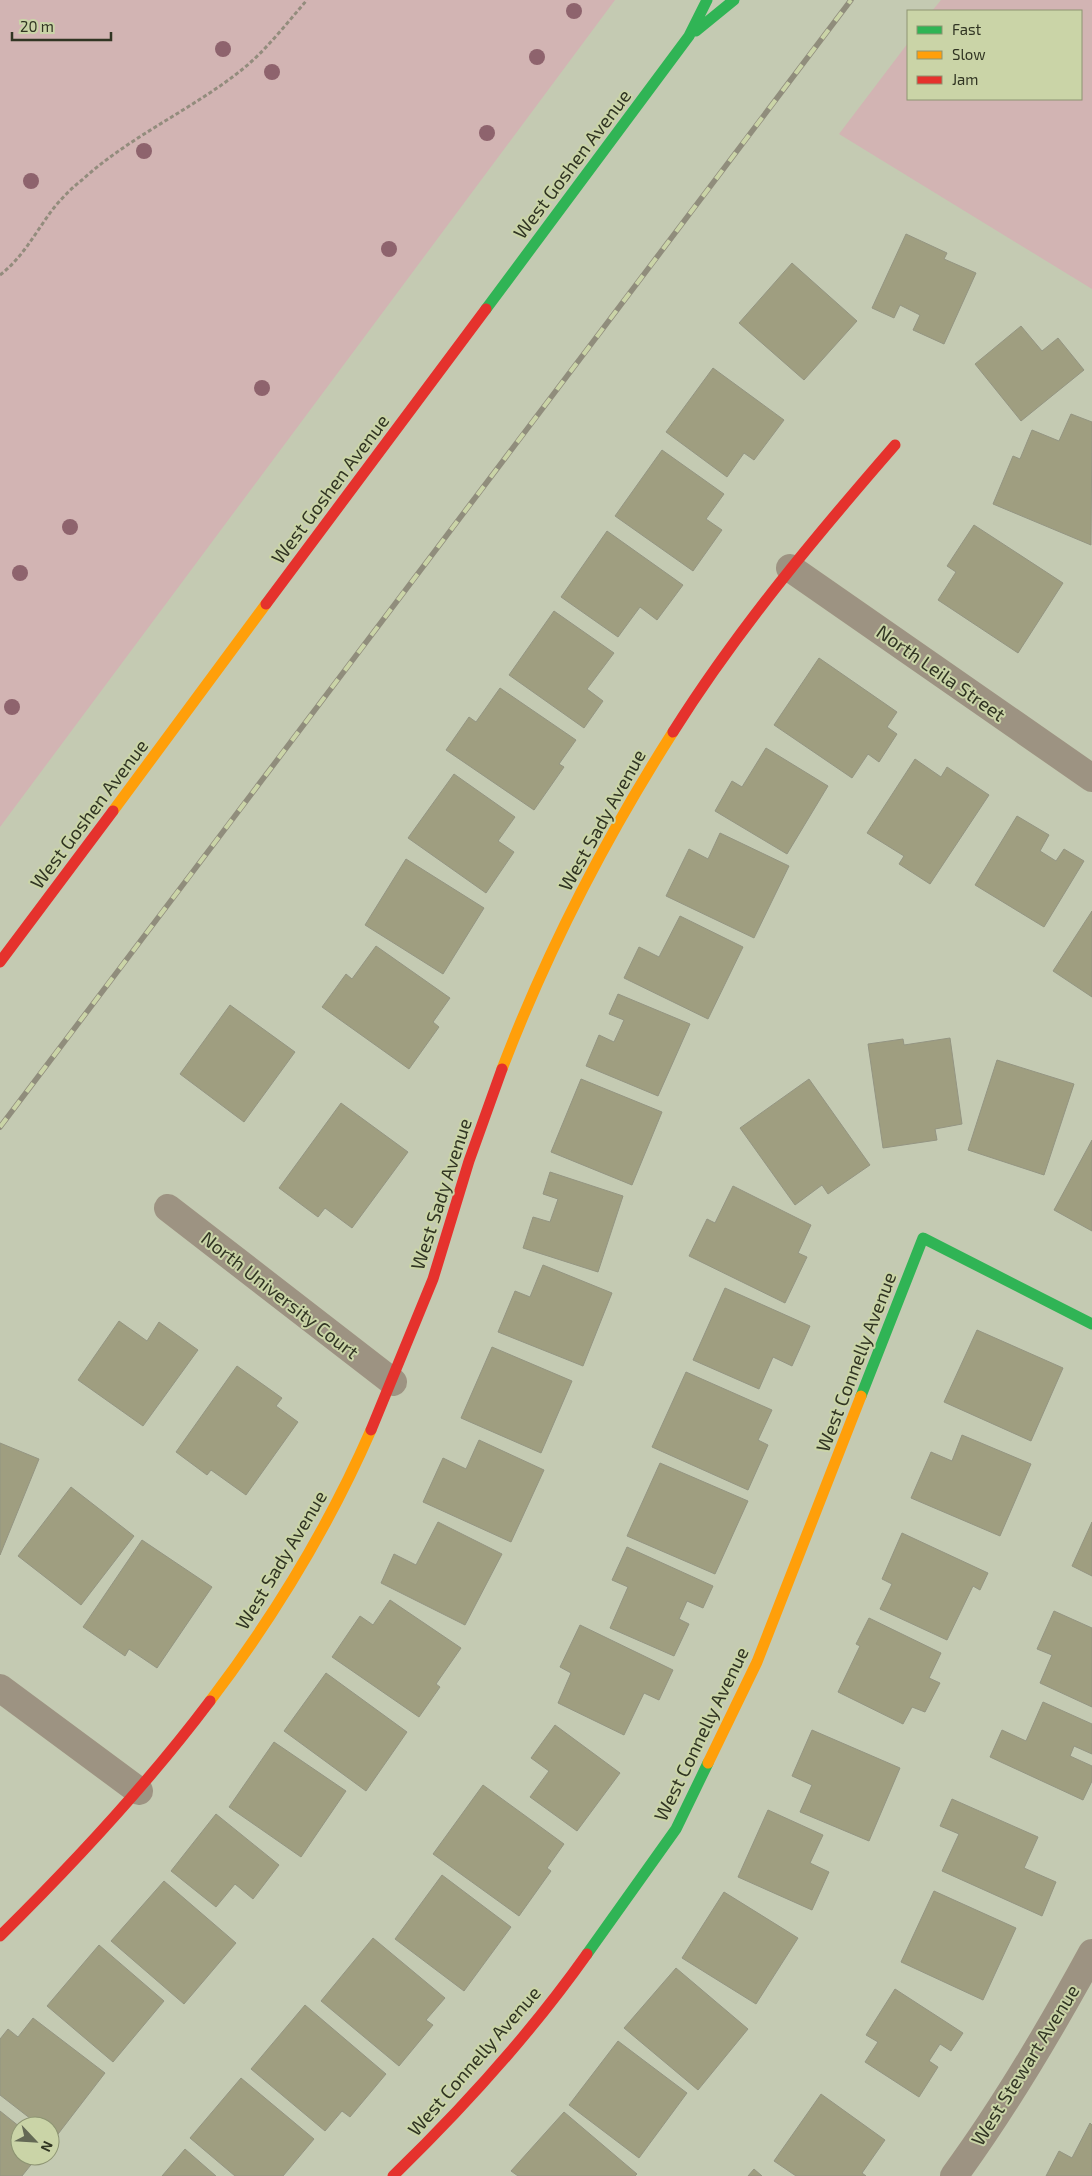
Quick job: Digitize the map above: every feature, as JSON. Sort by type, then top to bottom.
[{"type":"street","name":"West Goshen Avenue","points":[[0,962],[689,36],[707,0]]},
{"type":"street","name":"West Goshen Avenue","points":[[689,36],[734,0]]},
{"type":"street","name":"West Sady Avenue","points":[[0,1936],[87,1850],[183,1738],[234,1671],[287,1591],[345,1486],[393,1382],[432,1280],[469,1161],[509,1047],[558,937],[617,823],[671,733],[728,648],[790,568],[894,445]]},
{"type":"street","name":"North Leila Street","points":[[790,568],[1092,778]]},
{"type":"street","name":"North University Court","points":[[168,1208],[393,1382]]},
{"type":"street","name":"West Connelly Avenue","points":[[393,2176],[452,2118],[566,1984],[676,1829],[757,1662],[923,1238],[1092,1324]]},
{"type":"street","points":[[0,1688],[138,1791]]},
{"type":"street","name":"West Stewart Avenue","points":[[954,2176],[989,2128],[1047,2035],[1092,1953]]},
{"type":"path","points":[[0,275],[20,256],[57,204],[82,180],[137,138],[240,71],[260,53],[307,0]]},
{"type":"shaded area","points":[[0,0],[615,0],[0,827]]},
{"type":"shaded area","points":[[941,0],[1092,0],[1092,289],[839,134],[907,44],[907,100],[1082,100],[1082,10],[933,10]]},
{"type":"building","points":[[906,234],[947,253],[944,259],[976,273],[944,344],[913,330],[920,315],[900,305],[894,318],[872,308]]},
{"type":"building","points":[[792,263],[857,321],[804,380],[739,323]]},
{"type":"building","points":[[1021,326],[1042,351],[1058,338],[1084,370],[1021,421],[975,364]]},
{"type":"building","points":[[713,368],[784,420],[754,460],[744,453],[727,477],[666,432]]},
{"type":"building","points":[[1071,414],[1092,422],[1091,545],[993,504],[1013,456],[1020,459],[1032,430],[1059,441]]},
{"type":"building","points":[[662,450],[724,494],[706,519],[722,530],[693,571],[615,516]]},
{"type":"building","points":[[974,525],[1063,583],[1018,653],[938,600],[956,572],[947,566]]},
{"type":"building","points":[[607,531],[683,585],[657,620],[640,607],[618,637],[561,597]]},
{"type":"building","points":[[554,611],[614,653],[587,689],[603,701],[584,728],[509,675]]},
{"type":"building","points":[[819,658],[897,712],[887,727],[897,734],[879,762],[868,754],[852,778],[774,725]]},
{"type":"building","points":[[500,688],[576,740],[559,764],[564,767],[534,810],[446,750],[469,717],[476,722]]},
{"type":"building","points":[[766,748],[828,786],[787,854],[715,811],[732,781],[742,787]]},
{"type":"building","points":[[915,759],[941,777],[947,767],[989,795],[930,884],[899,864],[904,856],[867,833]]},
{"type":"building","points":[[454,774],[515,817],[498,841],[514,852],[486,893],[408,838]]},
{"type":"building","points":[[1017,816],[1049,835],[1040,851],[1056,861],[1064,849],[1084,861],[1044,927],[975,885]]},
{"type":"building","points":[[720,833],[789,866],[754,938],[666,896],[689,849],[708,859]]},
{"type":"building","points":[[406,859],[484,908],[443,974],[365,925]]},
{"type":"building","points":[[1092,911],[1092,997],[1053,971]]},
{"type":"building","points":[[680,916],[743,947],[708,1019],[624,978],[639,947],[659,957]]},
{"type":"building","points":[[376,946],[450,998],[433,1022],[439,1027],[409,1069],[322,1007],[346,974],[352,979]]},
{"type":"building","points":[[618,994],[690,1024],[658,1096],[586,1066],[599,1035],[614,1042],[624,1020],[609,1014]]},
{"type":"building","points":[[230,1005],[295,1052],[244,1122],[180,1074]]},
{"type":"building","points":[[950,1038],[962,1124],[935,1129],[937,1140],[883,1148],[868,1044],[903,1039],[904,1045]]},
{"type":"building","points":[[997,1060],[1074,1084],[1044,1175],[968,1150]]},
{"type":"building","points":[[581,1079],[662,1112],[632,1185],[551,1152]]},
{"type":"building","points":[[809,1079],[870,1165],[828,1194],[822,1185],[795,1205],[740,1128]]},
{"type":"building","points":[[341,1103],[408,1152],[352,1228],[325,1208],[318,1217],[279,1188]]},
{"type":"building","points":[[1092,1140],[1092,1231],[1054,1210]]},
{"type":"building","points":[[550,1172],[623,1196],[598,1272],[523,1248],[533,1217],[550,1222],[558,1199],[543,1194]]},
{"type":"building","points":[[733,1186],[811,1225],[798,1253],[807,1257],[785,1303],[689,1256],[707,1219],[715,1223]]},
{"type":"building","points":[[543,1265],[612,1293],[583,1366],[498,1332],[515,1291],[530,1297]]},
{"type":"building","points":[[725,1288],[810,1326],[792,1366],[773,1357],[759,1389],[693,1360]]},
{"type":"building","points":[[119,1321],[147,1341],[159,1322],[198,1350],[143,1426],[78,1380]]},
{"type":"building","points":[[977,1330],[1063,1368],[1031,1441],[944,1402]]},
{"type":"building","points":[[492,1347],[572,1381],[541,1453],[461,1418]]},
{"type":"building","points":[[237,1366],[282,1398],[276,1406],[298,1422],[246,1495],[211,1470],[207,1475],[176,1452]]},
{"type":"building","points":[[686,1372],[772,1410],[758,1440],[768,1445],[748,1490],[652,1447]]},
{"type":"building","points":[[962,1435],[1031,1464],[1000,1536],[911,1498],[931,1452],[952,1461]]},
{"type":"building","points":[[479,1440],[544,1470],[511,1542],[423,1502],[443,1458],[466,1469]]},
{"type":"building","points":[[0,1443],[39,1459],[0,1555]]},
{"type":"building","points":[[660,1463],[748,1501],[715,1574],[627,1536]]},
{"type":"building","points":[[71,1487],[134,1536],[81,1605],[18,1556]]},
{"type":"building","points":[[438,1522],[502,1554],[465,1625],[381,1583],[394,1554],[416,1565]]},
{"type":"building","points":[[1092,1522],[1092,1576],[1072,1566]]},
{"type":"building","points":[[902,1533],[988,1573],[980,1590],[973,1586],[947,1640],[880,1609],[892,1584],[882,1579]]},
{"type":"building","points":[[142,1540],[212,1587],[157,1668],[129,1649],[125,1656],[83,1627]]},
{"type":"building","points":[[627,1547],[713,1586],[703,1608],[687,1601],[679,1619],[689,1624],[674,1656],[610,1628],[628,1587],[612,1580]]},
{"type":"building","points":[[390,1600],[461,1648],[436,1684],[440,1687],[419,1717],[332,1657],[360,1616],[373,1625]]},
{"type":"building","points":[[1054,1611],[1092,1628],[1092,1707],[1040,1683],[1052,1655],[1037,1649]]},
{"type":"building","points":[[869,1618],[941,1653],[929,1678],[940,1683],[925,1712],[912,1707],[903,1724],[838,1692],[860,1646],[856,1644]]},
{"type":"building","points":[[580,1625],[673,1670],[659,1700],[644,1693],[624,1735],[558,1703],[571,1673],[560,1667]]},
{"type":"building","points":[[326,1673],[407,1732],[366,1791],[284,1731]]},
{"type":"building","points":[[1043,1702],[1092,1724],[1092,1754],[1074,1746],[1070,1756],[1092,1766],[1092,1781],[1083,1800],[990,1757],[1002,1730],[1026,1741]]},
{"type":"building","points":[[555,1725],[620,1773],[577,1831],[530,1797],[549,1771],[531,1758]]},
{"type":"building","points":[[812,1730],[900,1768],[869,1841],[800,1812],[812,1785],[792,1776]]},
{"type":"building","points":[[274,1742],[346,1791],[301,1857],[229,1807]]},
{"type":"building","points":[[483,1785],[564,1844],[547,1868],[551,1871],[519,1916],[433,1854]]},
{"type":"building","points":[[952,1799],[1038,1837],[1024,1868],[1056,1882],[1042,1916],[942,1871],[959,1834],[940,1826]]},
{"type":"building","points":[[768,1810],[823,1835],[810,1863],[829,1872],[812,1910],[738,1877]]},
{"type":"building","points":[[216,1814],[279,1865],[253,1899],[235,1884],[216,1907],[171,1871]]},
{"type":"building","points":[[442,1875],[511,1927],[464,1991],[395,1939]]},
{"type":"building","points":[[164,1881],[236,1943],[184,2004],[111,1941]]},
{"type":"building","points":[[934,1891],[1016,1928],[983,2000],[901,1962]]},
{"type":"building","points":[[724,1892],[798,1938],[756,2004],[682,1958]]},
{"type":"building","points":[[373,1938],[445,1998],[426,2020],[433,2025],[399,2066],[321,2001]]},
{"type":"building","points":[[99,1945],[164,2001],[113,2062],[47,2006]]},
{"type":"building","points":[[676,1968],[748,2029],[698,2090],[624,2028]]},
{"type":"building","points":[[895,1989],[963,2033],[951,2051],[940,2044],[929,2061],[938,2067],[919,2097],[865,2062],[878,2042],[866,2035]]},
{"type":"building","points":[[305,2005],[386,2074],[350,2117],[342,2111],[325,2131],[251,2069]]},
{"type":"building","points":[[33,2018],[105,2073],[60,2132],[60,2116],[27,2116],[0,2095],[0,2039],[8,2029],[18,2037]]},
{"type":"building","points":[[618,2041],[687,2093],[639,2158],[569,2105]]},
{"type":"building","points":[[241,2078],[314,2139],[283,2176],[235,2176],[190,2138]]},
{"type":"building","points":[[821,2094],[885,2140],[862,2173],[866,2176],[796,2176],[774,2161]]},
{"type":"building","points":[[0,2111],[10,2119],[10,2166],[30,2166],[22,2176],[0,2176]]},
{"type":"building","points":[[564,2112],[637,2174],[635,2176],[518,2176],[511,2171]]},
{"type":"building","points":[[1090,2123],[1092,2125],[1092,2176],[1046,2176],[1059,2151],[1072,2158]]},
{"type":"building","points":[[185,2149],[216,2176],[162,2176]]},
{"type":"building","points":[[754,2169],[762,2176],[748,2176]]},
{"type":"railway","points":[[0,1127],[851,0]]},
{"type":"traffic: fast","points":[[486,309],[689,36],[707,0]]},
{"type":"traffic: fast","points":[[696,31],[734,0]]},
{"type":"traffic: fast","points":[[861,1396],[923,1238],[1092,1324]]},
{"type":"traffic: fast","points":[[587,1954],[676,1829],[708,1763]]},
{"type":"traffic: slow","points":[[113,811],[266,604]]},
{"type":"traffic: slow","points":[[502,1069],[538,982],[579,896],[624,813],[673,732]]},
{"type":"traffic: slow","points":[[708,1763],[757,1662],[861,1396]]},
{"type":"traffic: slow","points":[[210,1701],[278,1604],[337,1501],[371,1430]]},
{"type":"traffic: jam","points":[[266,604],[486,309]]},
{"type":"traffic: jam","points":[[673,732],[724,657],[778,584],[895,445]]},
{"type":"traffic: jam","points":[[0,962],[113,811]]},
{"type":"traffic: jam","points":[[371,1430],[433,1279],[469,1161],[502,1069]]},
{"type":"traffic: jam","points":[[0,1936],[109,1823],[161,1763],[210,1701]]},
{"type":"traffic: jam","points":[[393,2176],[445,2124],[495,2069],[543,2012],[587,1954]]}]
